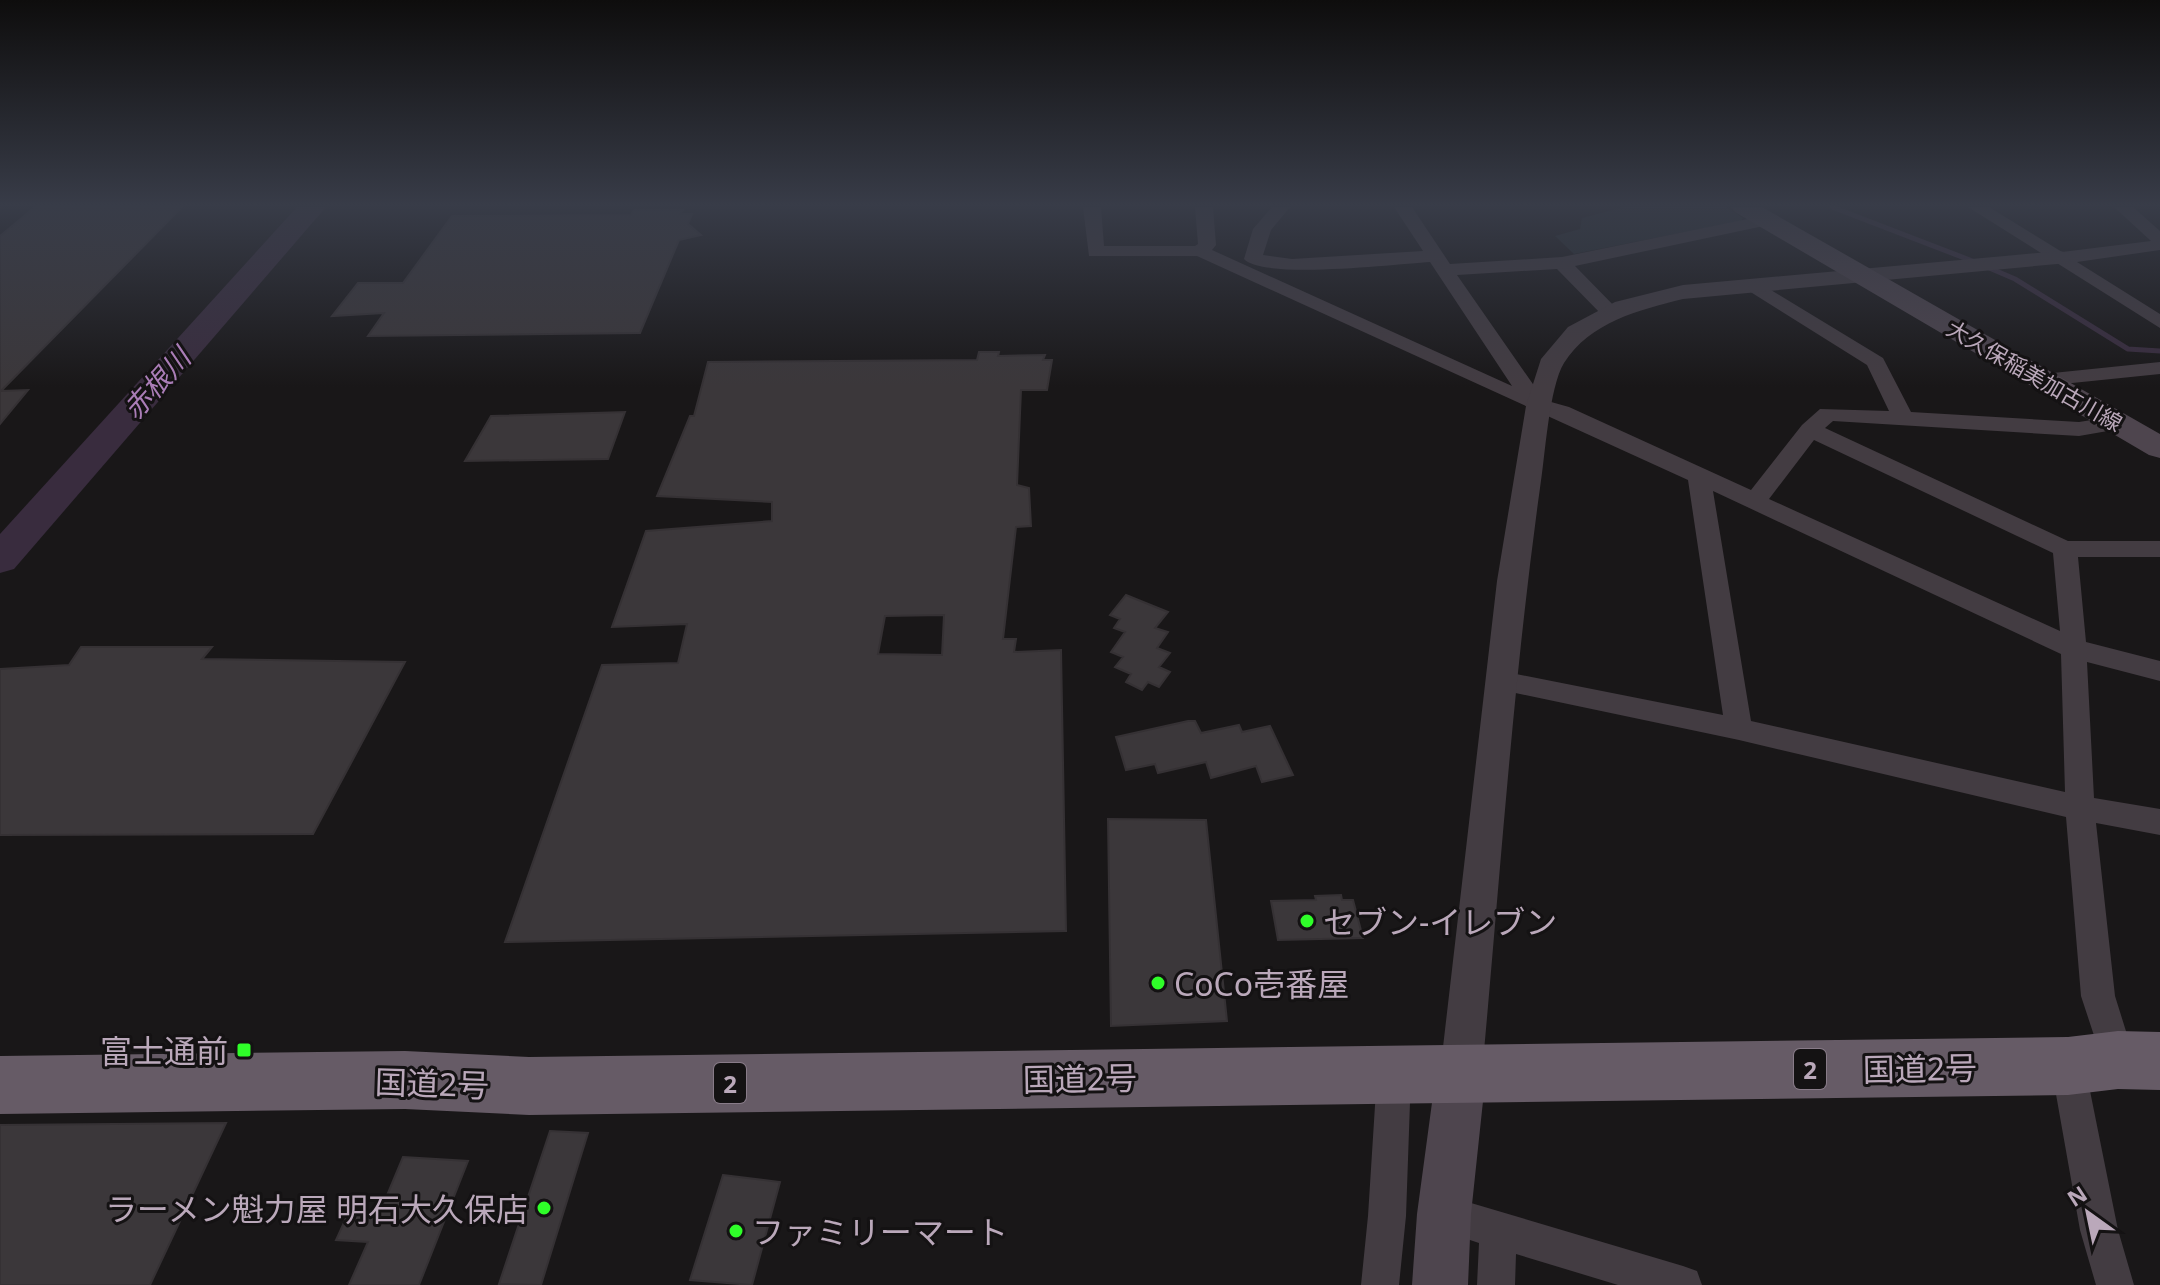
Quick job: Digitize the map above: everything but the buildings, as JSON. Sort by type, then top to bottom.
[{"type":"highway","name":"国道2号","points":[[0,1085],[405,1080],[529,1086],[2115,1063]]},
{"type":"main road","name":"大久保稲美加古川線","points":[[1849,267],[2160,448]]},
{"type":"main road","points":[[1440,1285],[1444,1214],[1461,1073]]},
{"type":"street","points":[[1235,267],[1539,406],[1561,412],[2073,648],[2160,671]]},
{"type":"street","points":[[1250,274],[1263,267]]},
{"type":"street","points":[[1443,267],[1505,363],[1539,406]]},
{"type":"street","points":[[1566,267],[1611,313]]},
{"type":"street","points":[[1461,1073],[1512,581],[1539,406],[1550,364],[1577,332],[1611,313],[1683,292],[1962,267]]},
{"type":"street","points":[[2074,267],[2159,321]]},
{"type":"street","points":[[1756,287],[1876,362],[1902,416]]},
{"type":"street","points":[[2043,380],[2160,368]]},
{"type":"street","points":[[1754,502],[1810,430],[1828,414],[1902,416],[2079,429],[2117,423]]},
{"type":"street","points":[[1810,430],[2065,549],[2160,549]]},
{"type":"street","points":[[1699,476],[1739,729]]},
{"type":"street","points":[[2065,549],[2080,808],[2098,996],[2115,1063],[2099,1230],[2115,1285]]},
{"type":"street","points":[[1501,681],[1739,729],[2080,808],[2160,822]]},
{"type":"street","points":[[1380,1285],[1387,1216],[1394,1074]]},
{"type":"street","points":[[1444,1214],[1683,1285]]},
{"type":"street","points":[[1496,1285],[1498,1231]]},
{"type":"waterway","name":"赤根川","points":[[0,559],[259,267]]},
{"type":"waterway","points":[[1987,267],[2015,279],[2128,349],[2160,351]]},
{"type":"place","name":"セブン-イレブン","points":[[1307,921]]},
{"type":"place","name":"CoCo壱番屋","points":[[1158,983]]},
{"type":"place","name":"富士通前","points":[[244,1050]]},
{"type":"place","name":"ラーメン魁力屋 明石大久保店","points":[[544,1208]]},
{"type":"place","name":"ファミリーマート","points":[[736,1231]]}]
